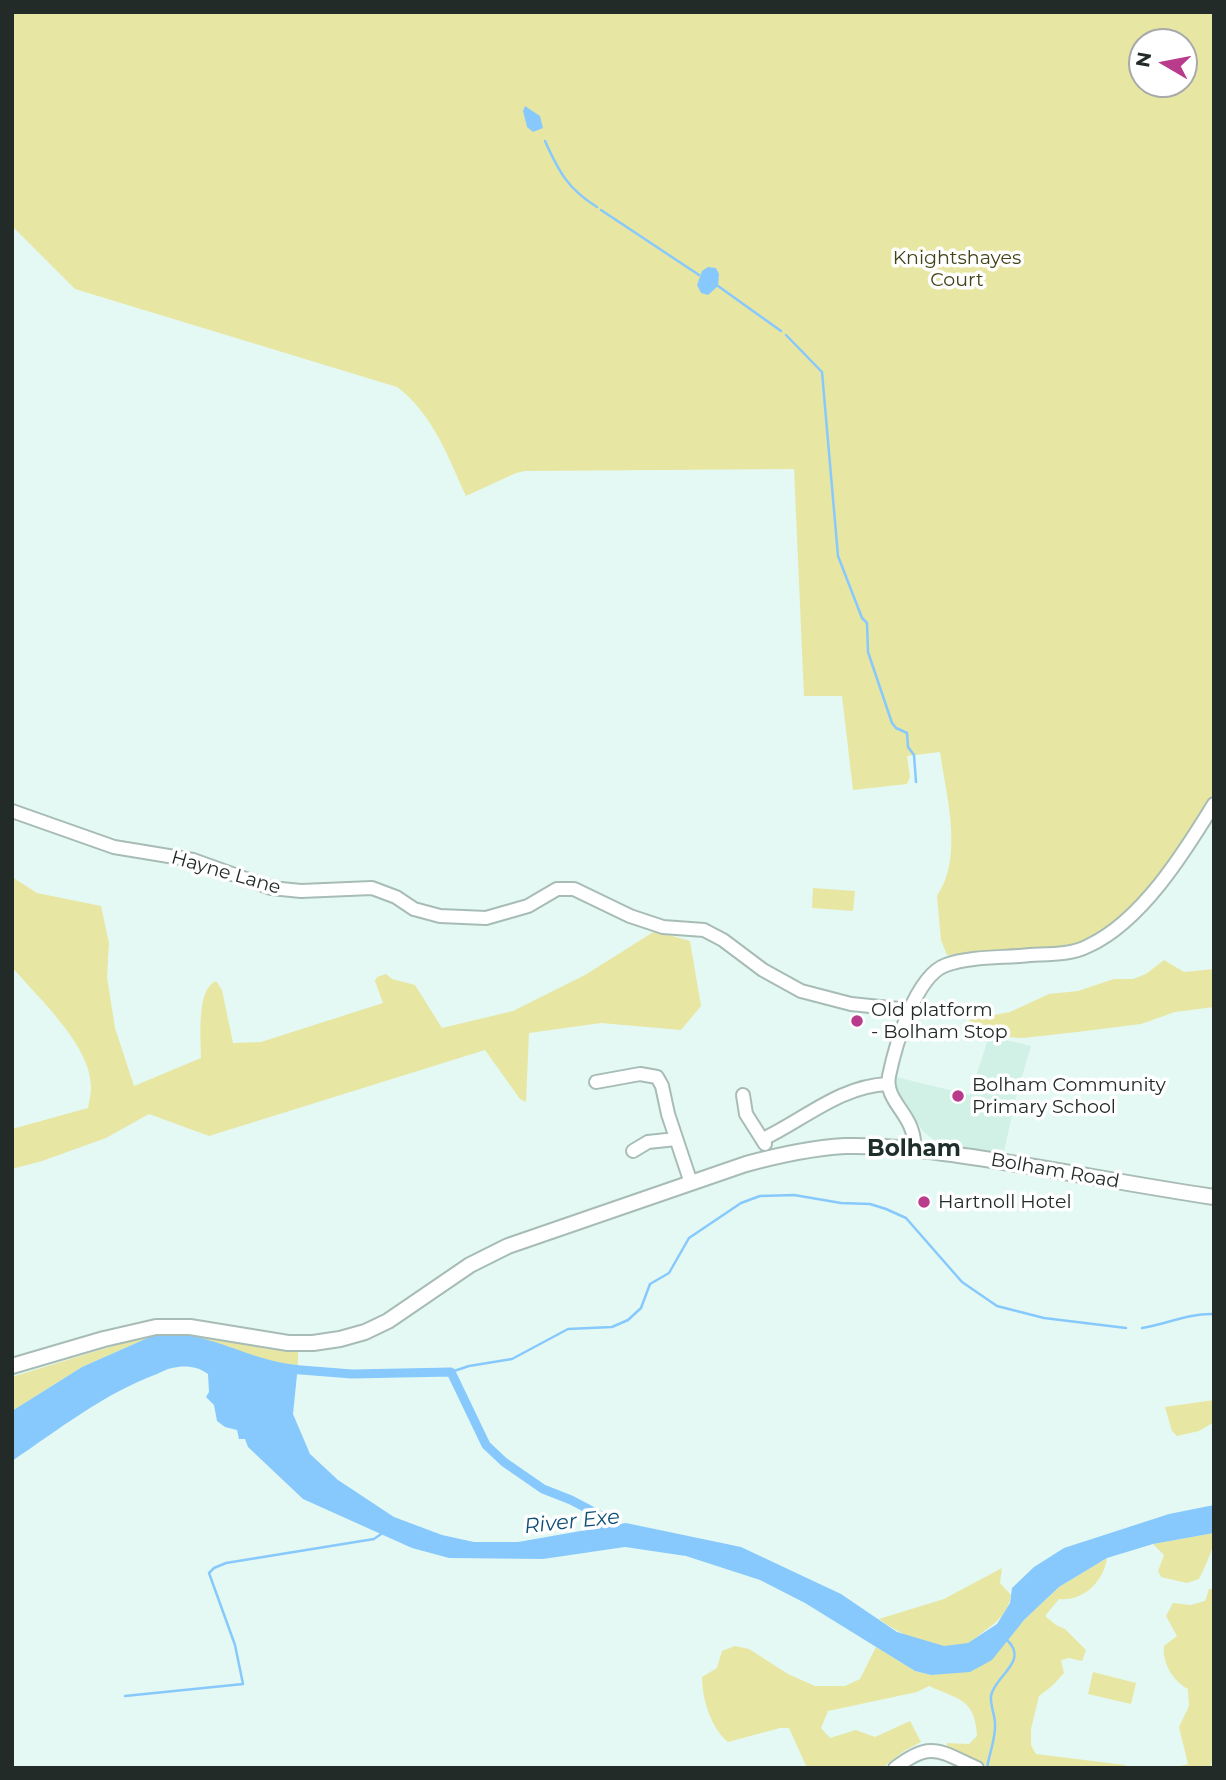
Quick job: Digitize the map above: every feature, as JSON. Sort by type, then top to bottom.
[{"type":"main road","name":"Bolham Road","points":[[12,1366],[156,1327],[190,1327],[288,1343],[340,1339],[365,1332],[388,1321],[470,1265],[508,1246],[755,1161],[816,1149],[869,1146],[914,1149],[1214,1196]]},
{"type":"street","points":[[914,1149],[912,1126],[895,1102],[888,1084],[900,1032],[909,1010],[926,983],[942,966],[964,961],[1064,953],[1086,948],[1102,939],[1119,927],[1143,902],[1174,863],[1214,804]]},
{"type":"street","name":"Hayne Lane","points":[[12,811],[114,847],[193,860],[271,888],[301,891],[372,888],[396,897],[414,909],[440,916],[486,918],[528,906],[557,889],[574,889],[630,916],[663,927],[704,930],[723,940],[763,970],[801,991],[842,1002],[909,1010]]},
{"type":"street","points":[[604,1076],[648,1073],[657,1077],[691,1183]]},
{"type":"street","points":[[743,1096],[746,1114],[764,1142],[819,1106],[858,1087],[888,1084]]},
{"type":"street","points":[[633,1151],[648,1142],[676,1139]]},
{"type":"street","points":[[895,1768],[911,1756],[931,1750],[977,1768]]},
{"type":"shaded area","name":"Bolham Community Primary School","points":[[989,1036],[1031,1046],[1003,1156],[956,1147],[932,1139],[923,1131],[903,1102],[895,1085],[896,1077],[970,1095]]},
{"type":"green space","name":"Knightshayes Court","points":[[12,12],[1214,12],[1214,796],[1156,880],[1120,918],[1101,933],[1081,942],[1062,946],[947,955],[941,940],[937,896],[950,863],[951,826],[940,752],[907,756],[910,777],[907,784],[853,790],[842,696],[804,696],[794,469],[525,471],[466,496],[430,423],[410,398],[397,387],[75,289],[12,226]]},
{"type":"green space","points":[[12,877],[37,893],[101,906],[109,943],[107,977],[115,1028],[134,1086],[201,1058],[202,1004],[205,994],[216,981],[222,990],[233,1043],[261,1042],[383,1003],[375,981],[377,977],[386,974],[392,979],[415,985],[442,1028],[513,1011],[585,975],[655,931],[690,941],[701,1006],[681,1030],[601,1023],[529,1033],[526,1102],[520,1099],[485,1050],[209,1136],[149,1114],[106,1138],[12,1169],[12,1129],[88,1108],[91,1087],[89,1071],[73,1039],[12,967]]},
{"type":"green space","points":[[813,888],[855,891],[853,911],[812,908]]},
{"type":"green space","points":[[1164,960],[1184,972],[1214,969],[1214,1007],[1175,1012],[1141,1024],[1077,1032],[1023,1038],[981,1038],[972,1035],[969,1020],[1010,1012],[1049,994],[1078,991],[1114,979],[1133,979],[1146,974]]},
{"type":"green space","points":[[169,1332],[200,1333],[267,1349],[298,1350],[298,1365],[277,1363],[152,1336],[82,1367],[12,1411],[12,1377],[145,1336]]},
{"type":"green space","points":[[1214,1400],[1214,1422],[1199,1431],[1177,1436],[1172,1431],[1165,1407]]},
{"type":"green space","points":[[1214,1533],[1211,1551],[1199,1579],[1187,1583],[1161,1577],[1158,1571],[1164,1555],[1153,1544]]},
{"type":"green space","points":[[1107,1558],[1102,1575],[1091,1588],[1076,1597],[1059,1599],[1045,1616],[1065,1629],[1086,1650],[1082,1661],[1069,1658],[1061,1660],[1064,1673],[1039,1696],[1031,1729],[1031,1745],[1036,1754],[1125,1765],[1128,1768],[992,1768],[947,1748],[947,1743],[969,1744],[977,1736],[976,1724],[973,1714],[964,1702],[929,1686],[917,1692],[828,1711],[821,1728],[830,1738],[856,1730],[875,1737],[910,1721],[921,1742],[882,1768],[807,1768],[789,1728],[728,1742],[717,1729],[709,1712],[702,1677],[717,1668],[722,1651],[735,1646],[749,1649],[788,1674],[815,1686],[845,1686],[860,1679],[876,1647],[915,1671],[931,1675],[970,1671],[1059,1587]]},
{"type":"green space","points":[[1002,1568],[1000,1583],[1011,1595],[1008,1606],[996,1622],[970,1642],[948,1647],[923,1642],[879,1619],[944,1599]]},
{"type":"green space","points":[[1209,1589],[1214,1589],[1214,1739],[1211,1768],[1172,1768],[1188,1764],[1179,1727],[1189,1706],[1188,1689],[1173,1676],[1165,1659],[1164,1646],[1177,1636],[1166,1616],[1173,1603],[1191,1605],[1205,1601]]},
{"type":"green space","points":[[1093,1672],[1136,1683],[1131,1704],[1088,1694]]},
{"type":"water","points":[[525,106],[540,116],[543,128],[533,132],[527,127],[523,111]]},
{"type":"water","points":[[708,267],[716,268],[719,274],[718,286],[708,295],[701,293],[697,285],[702,271]]},
{"type":"water","points":[[152,1336],[197,1337],[272,1360],[298,1365],[293,1414],[310,1454],[338,1480],[394,1517],[442,1535],[474,1542],[518,1542],[626,1523],[741,1547],[841,1594],[897,1632],[944,1646],[968,1643],[997,1624],[1010,1603],[1012,1588],[1034,1567],[1064,1548],[1169,1514],[1214,1505],[1214,1533],[1153,1544],[1107,1558],[1059,1587],[1024,1620],[992,1660],[970,1672],[931,1675],[915,1671],[805,1603],[760,1580],[686,1556],[625,1547],[543,1559],[449,1558],[412,1548],[303,1499],[248,1447],[245,1439],[239,1439],[237,1430],[225,1427],[217,1421],[214,1405],[206,1397],[209,1392],[208,1374],[195,1368],[168,1369],[119,1391],[12,1461],[12,1411],[82,1367]]},
{"type":"waterway","points":[[545,141],[565,179],[597,207]]},
{"type":"waterway","points":[[601,210],[699,275]]},
{"type":"waterway","points":[[718,286],[781,331]]},
{"type":"waterway","points":[[786,335],[822,372],[838,556],[862,618],[867,623],[868,652],[892,723],[907,733],[908,747],[914,755],[916,782]]},
{"type":"waterway","points":[[451,1372],[469,1366],[512,1359],[568,1329],[612,1327],[628,1320],[641,1308],[650,1284],[669,1273],[689,1238],[741,1203],[760,1196],[794,1195],[841,1203],[870,1204],[886,1209],[906,1218],[962,1282],[997,1306],[1044,1318],[1126,1328]]},
{"type":"waterway","points":[[1142,1328],[1195,1315],[1214,1314]]},
{"type":"waterway","name":"River Exe","points":[[288,1369],[352,1374],[451,1372],[486,1445],[504,1462],[543,1489],[609,1520],[624,1533]]},
{"type":"waterway","points":[[125,1696],[243,1684],[235,1645],[209,1573],[214,1568],[226,1563],[374,1539],[384,1532]]},
{"type":"waterway","points":[[987,1768],[995,1729],[991,1696],[1015,1654],[1006,1639]]},
{"type":"place","name":"Old platform - Bolham Stop","points":[[857,1021]]},
{"type":"place","name":"Bolham Community Primary School","points":[[958,1096]]},
{"type":"place","name":"Hartnoll Hotel","points":[[924,1202]]},
{"type":"district","name":"Bolham","points":[[914,1149]]}]
